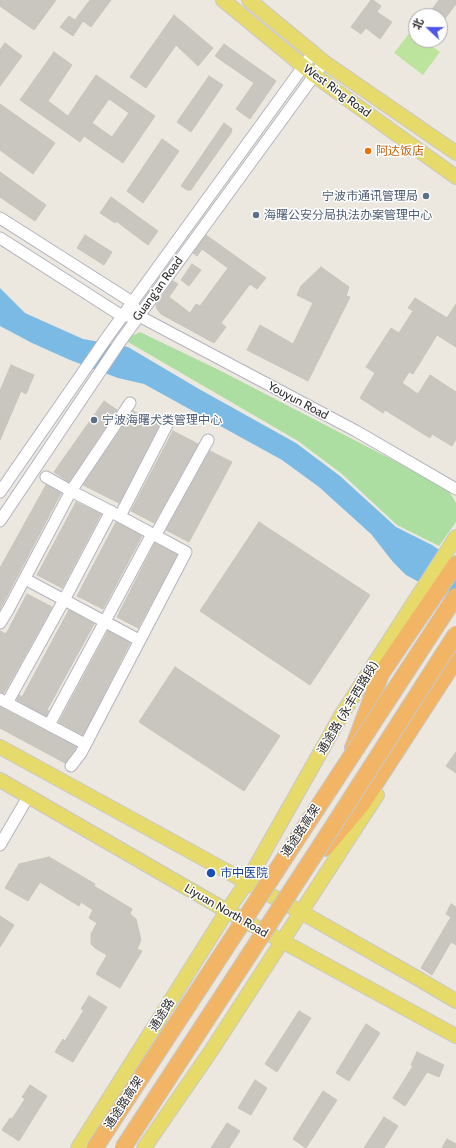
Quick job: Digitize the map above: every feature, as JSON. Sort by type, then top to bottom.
[{"type":"highway","points":[[348,759],[381,674],[451,558]]},
{"type":"highway","name":"通途路高架","points":[[95,1148],[456,596]]},
{"type":"highway","name":"通途路高架","points":[[123,1148],[294,887],[456,634]]},
{"type":"highway","points":[[294,887],[362,804],[456,659]]},
{"type":"main road","name":"West Ring Road","points":[[223,0],[309,71],[456,177]]},
{"type":"main road","points":[[248,0],[324,62],[456,153]]},
{"type":"main road","name":"通途路 (永丰西路段)","points":[[247,882],[342,714],[424,586],[451,558],[456,537]]},
{"type":"main road","points":[[144,1148],[282,942],[456,673]]},
{"type":"main road","points":[[0,747],[301,912],[456,1001]]},
{"type":"main road","name":"Liyuan North Road","points":[[0,780],[227,912],[456,1036]]},
{"type":"main road","name":"通途路","points":[[78,1148],[247,882]]},
{"type":"street","name":"Guang'an Road","points":[[0,520],[120,342],[309,71],[313,53]]},
{"type":"street","name":"Guang'an Road","points":[[2,486],[132,302],[309,71],[324,62]]},
{"type":"street","points":[[0,218],[132,302],[138,316]]},
{"type":"street","points":[[0,238],[122,316]]},
{"type":"street","name":"Youyun Road","points":[[122,316],[138,316],[356,431],[456,489]]},
{"type":"street","points":[[0,623],[25,579],[70,491],[130,404]]},
{"type":"street","points":[[85,744],[4,701],[169,421]]},
{"type":"street","points":[[49,725],[104,622],[208,440]]},
{"type":"street","points":[[46,477],[186,552],[85,744],[71,766]]},
{"type":"street","points":[[2,486],[20,492]]},
{"type":"street","points":[[25,579],[139,640]]},
{"type":"street","points":[[0,845],[28,797]]},
{"type":"green space","points":[[408,35],[408,48],[435,48],[440,52],[423,75],[394,53]]},
{"type":"green space","points":[[140,332],[221,371],[447,488],[456,503],[456,522],[439,546],[397,525],[342,474],[298,441],[128,342],[130,337]]},
{"type":"water","points":[[0,288],[25,313],[83,339],[128,347],[199,389],[296,443],[340,476],[396,527],[432,545],[456,561],[456,602],[406,575],[393,562],[371,534],[319,487],[282,460],[144,384],[118,378],[70,360],[32,343],[0,326]]},
{"type":"building","points":[[0,0],[56,0],[34,30],[0,6]]},
{"type":"building","points":[[90,0],[111,0],[91,27],[83,21],[73,36],[60,27],[69,16],[75,20]]},
{"type":"building","points":[[371,0],[381,6],[377,12],[392,22],[380,39],[366,28],[361,34],[351,27]]},
{"type":"building","points":[[439,0],[456,0],[456,4],[448,14],[448,8],[433,8]]},
{"type":"building","points":[[174,15],[213,48],[198,66],[176,45],[146,88],[130,77]]},
{"type":"building","points":[[5,43],[22,56],[0,86],[0,50]]},
{"type":"building","points":[[224,44],[276,81],[250,119],[236,109],[254,83],[215,56]]},
{"type":"building","points":[[54,52],[72,65],[48,101],[68,116],[96,75],[155,116],[123,163],[84,136],[80,142],[20,100]],"holes":[[[109,99],[129,113],[112,137],[92,123]]]},
{"type":"building","points":[[209,76],[223,85],[191,132],[177,122]]},
{"type":"building","points":[[0,104],[55,143],[33,174],[0,150]]},
{"type":"building","points":[[224,123],[232,129],[231,133],[191,190],[187,190],[181,186]]},
{"type":"building","points":[[162,139],[179,151],[143,203],[127,191]]},
{"type":"building","points":[[0,172],[46,205],[35,221],[0,197]]},
{"type":"building","points":[[111,197],[158,231],[148,245],[116,221],[115,223],[100,213]]},
{"type":"building","points":[[85,235],[112,252],[104,265],[77,248]]},
{"type":"building","points":[[206,235],[266,278],[257,289],[250,284],[221,323],[226,327],[214,343],[161,314],[156,305],[173,281],[178,284],[169,297],[190,313],[196,304],[200,306],[228,268],[202,249],[197,256],[193,253]]},
{"type":"building","points":[[192,264],[201,270],[189,286],[181,280]]},
{"type":"building","points":[[321,267],[349,287],[346,296],[350,297],[308,381],[247,350],[260,325],[293,344],[313,303],[297,295],[301,286]]},
{"type":"building","points":[[415,298],[447,318],[456,304],[456,347],[437,335],[413,374],[409,372],[402,383],[418,394],[430,375],[456,392],[456,439],[452,446],[432,434],[430,438],[385,410],[383,413],[360,398],[375,373],[366,367],[391,328],[399,333],[413,311],[408,308]]},
{"type":"building","points":[[11,365],[34,375],[26,394],[21,391],[0,440],[0,391]]},
{"type":"building","points":[[104,401],[117,410],[69,482],[54,472]]},
{"type":"building","points":[[133,411],[159,425],[119,503],[83,485]]},
{"type":"building","points":[[173,431],[198,444],[154,523],[131,511]]},
{"type":"building","points":[[210,451],[232,462],[189,542],[166,530]]},
{"type":"building","points":[[46,485],[61,493],[0,609],[0,568]]},
{"type":"building","points":[[76,502],[101,514],[62,588],[37,575]]},
{"type":"building","points":[[116,522],[142,536],[103,609],[77,596]]},
{"type":"building","points":[[259,522],[370,595],[310,685],[200,611]]},
{"type":"building","points":[[155,543],[177,555],[138,628],[117,617]]},
{"type":"building","points":[[27,594],[52,607],[4,693],[0,692],[0,631],[6,634]]},
{"type":"building","points":[[69,610],[94,624],[47,710],[49,711],[46,716],[17,700],[19,695],[22,697]]},
{"type":"building","points":[[108,631],[130,643],[83,735],[59,722]]},
{"type":"building","points":[[175,667],[280,736],[244,791],[139,722]]},
{"type":"building","points":[[0,707],[76,747],[75,749],[65,763],[0,728]]},
{"type":"building","points":[[456,752],[456,773],[446,766]]},
{"type":"building","points":[[49,857],[95,884],[94,886],[132,909],[130,914],[136,919],[141,940],[137,949],[142,951],[120,988],[96,974],[107,955],[91,944],[91,934],[97,923],[89,918],[93,910],[81,902],[79,906],[40,882],[28,901],[5,888],[19,864]]},
{"type":"building","points":[[451,904],[456,907],[456,945],[451,942],[432,975],[421,968],[451,917],[446,914]]},
{"type":"building","points":[[0,916],[14,925],[0,947]]},
{"type":"building","points":[[89,996],[107,1007],[73,1062],[55,1052],[63,1039],[65,1041],[84,1010],[81,1009]]},
{"type":"building","points":[[299,1011],[311,1018],[277,1072],[265,1064]]},
{"type":"building","points":[[366,1024],[380,1033],[349,1081],[336,1073]]},
{"type":"building","points":[[417,1052],[444,1065],[439,1077],[427,1072],[405,1106],[393,1098],[413,1066],[411,1065]]},
{"type":"building","points":[[255,1080],[267,1088],[251,1115],[238,1108]]},
{"type":"building","points":[[30,1085],[47,1096],[19,1141],[2,1130],[10,1118],[12,1119],[25,1099],[22,1097]]},
{"type":"building","points":[[323,1091],[337,1100],[306,1148],[293,1139]]},
{"type":"building","points":[[384,1117],[398,1126],[384,1148],[364,1148]]},
{"type":"building","points":[[227,1123],[240,1131],[229,1148],[211,1148]]},
{"type":"building","points":[[447,1139],[456,1144],[456,1148],[442,1148]]},
{"type":"place","name":"阿达饭店","points":[[368,151]]},
{"type":"place","name":"宁波市通讯管理局","points":[[426,196]]},
{"type":"place","name":"海曙公安分局执法办案管理中心","points":[[256,215]]},
{"type":"place","name":"宁波海曙犬类管理中心","points":[[94,420]]},
{"type":"place","name":"市中医院","points":[[211,873]]}]
